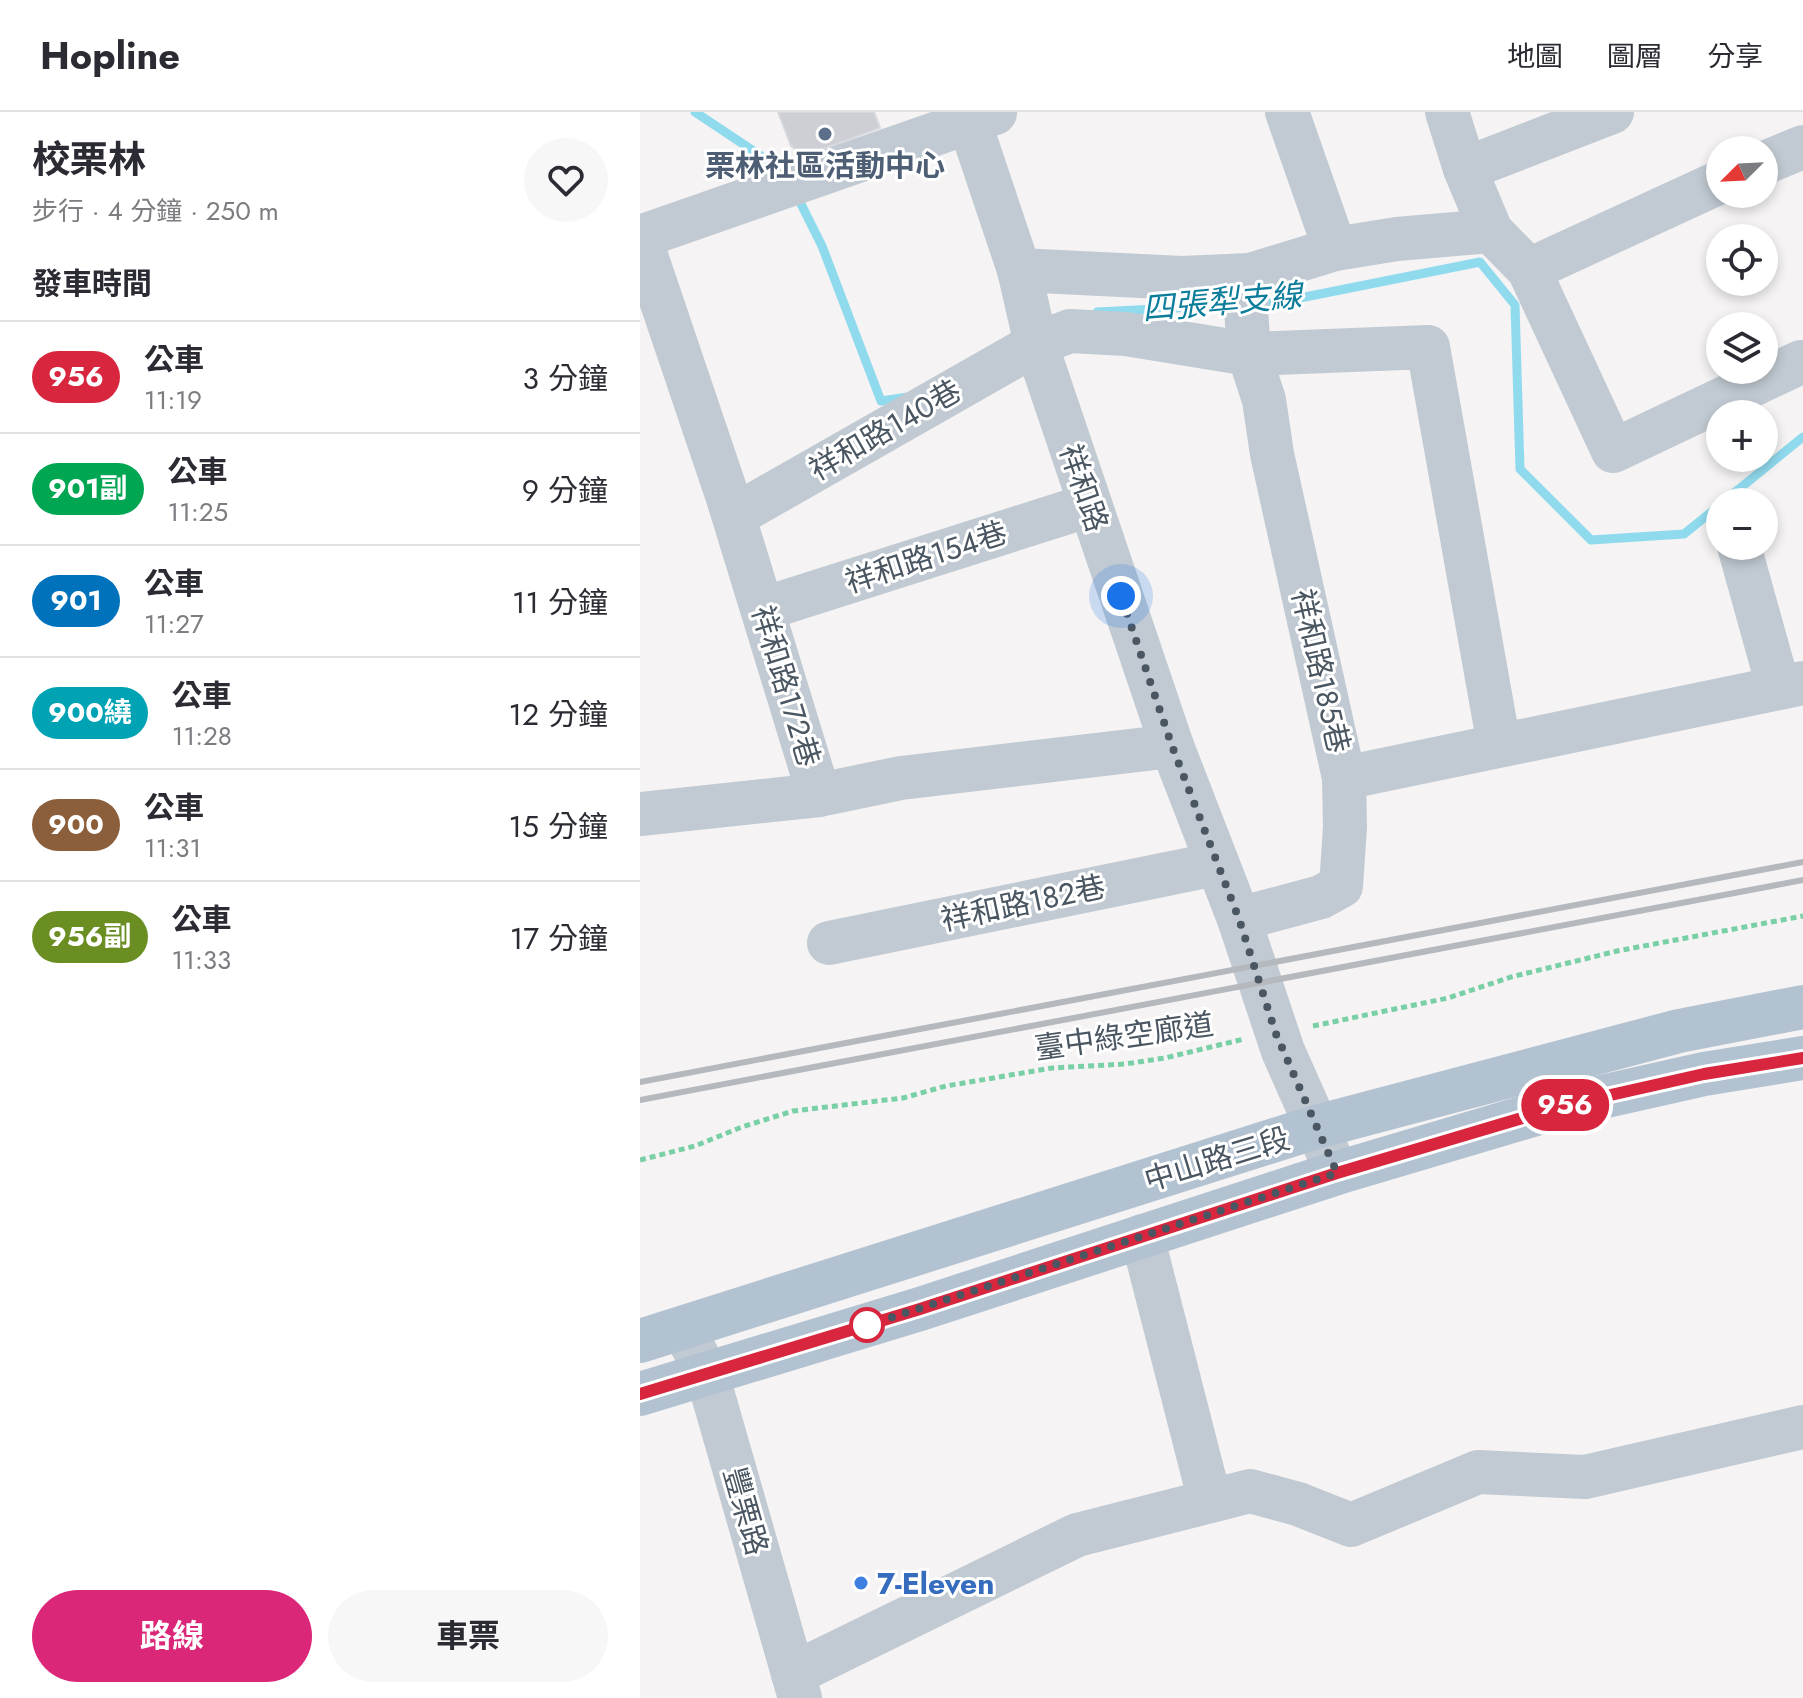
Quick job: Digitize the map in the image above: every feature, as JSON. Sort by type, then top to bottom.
[{"type":"main road","name":"中山路三段","points":[[640,1341],[1316,1127],[1679,1031],[1803,1007]]},
{"type":"main road","name":"中山路三段","points":[[640,1394],[920,1309],[1337,1173],[1566,1105],[1704,1074],[1803,1058]]},
{"type":"street","points":[[1287,112],[1335,249]]},
{"type":"street","points":[[1447,112],[1465,169],[1491,231],[1529,270],[1613,451],[1801,362]]},
{"type":"street","points":[[1465,169],[1612,112]]},
{"type":"street","points":[[640,238],[977,115]]},
{"type":"street","name":"祥和路","points":[[977,115],[1036,344],[1172,746],[1239,919],[1276,1034],[1337,1173]]},
{"type":"street","points":[[1778,157],[1803,147]]},
{"type":"street","points":[[1529,270],[1706,188]]},
{"type":"street","points":[[1019,270],[1182,278],[1248,291],[1335,249],[1397,239],[1491,231]]},
{"type":"street","name":"祥和路172巷","points":[[640,238],[734,516],[819,795],[901,778],[1172,746]]},
{"type":"street","name":"祥和路185巷","points":[[1239,919],[1321,897],[1341,886],[1345,827],[1344,778],[1272,454],[1264,400],[1249,354],[1248,291]]},
{"type":"street","name":"祥和路140巷","points":[[734,516],[1036,344],[1070,331],[1126,334],[1249,354],[1428,347],[1499,745]]},
{"type":"street","name":"祥和路154巷","points":[[763,609],[1090,505]]},
{"type":"street","points":[[1344,778],[1790,684],[1744,560]]},
{"type":"street","points":[[640,814],[819,795]]},
{"type":"street","name":"祥和路182巷","points":[[829,943],[1216,864]]},
{"type":"street","points":[[1142,1236],[1210,1501]]},
{"type":"street","name":"豐栗路","points":[[683,1328],[707,1374],[797,1686]]},
{"type":"street","points":[[797,1686],[1077,1535],[1250,1491],[1298,1504],[1351,1525],[1478,1472],[1585,1477],[1803,1427]]},
{"type":"path","name":"臺中綠空廊道","points":[[640,1160],[695,1146],[793,1111],[903,1098],[946,1086],[1052,1068],[1125,1064],[1165,1058],[1448,998],[1511,977],[1617,951],[1803,916]]},
{"type":"building","name":"栗林社區活動中心","points":[[778,112],[874,112],[880,128],[804,156],[791,146]]},
{"type":"waterway","name":"四張犁支線","points":[[695,112],[785,172]]},
{"type":"waterway","name":"四張犁支線","points":[[797,196],[822,246],[881,401],[908,397]]},
{"type":"waterway","name":"四張犁支線","points":[[1257,304],[1480,262],[1515,305],[1520,469],[1591,540],[1684,534],[1706,516]]},
{"type":"waterway","name":"四張犁支線","points":[[1097,312],[1234,305]]},
{"type":"waterway","name":"四張犁支線","points":[[1740,488],[1803,437]]},
{"type":"railway","points":[[640,1082],[1803,862]]},
{"type":"railway","points":[[640,1100],[1803,880]]},
{"type":"bus line","name":"956","points":[[640,1394],[920,1309],[1337,1173],[1566,1105],[1704,1074],[1803,1058]]},
{"type":"place","name":"栗林社區活動中心","points":[[825,134]]},
{"type":"place","name":"7-Eleven","points":[[861,1583]]},
{"type":"route","points":[[867,1325],[859,1328],[1337,1173],[1276,1034],[1239,919],[1172,746],[1121,596]]}]
